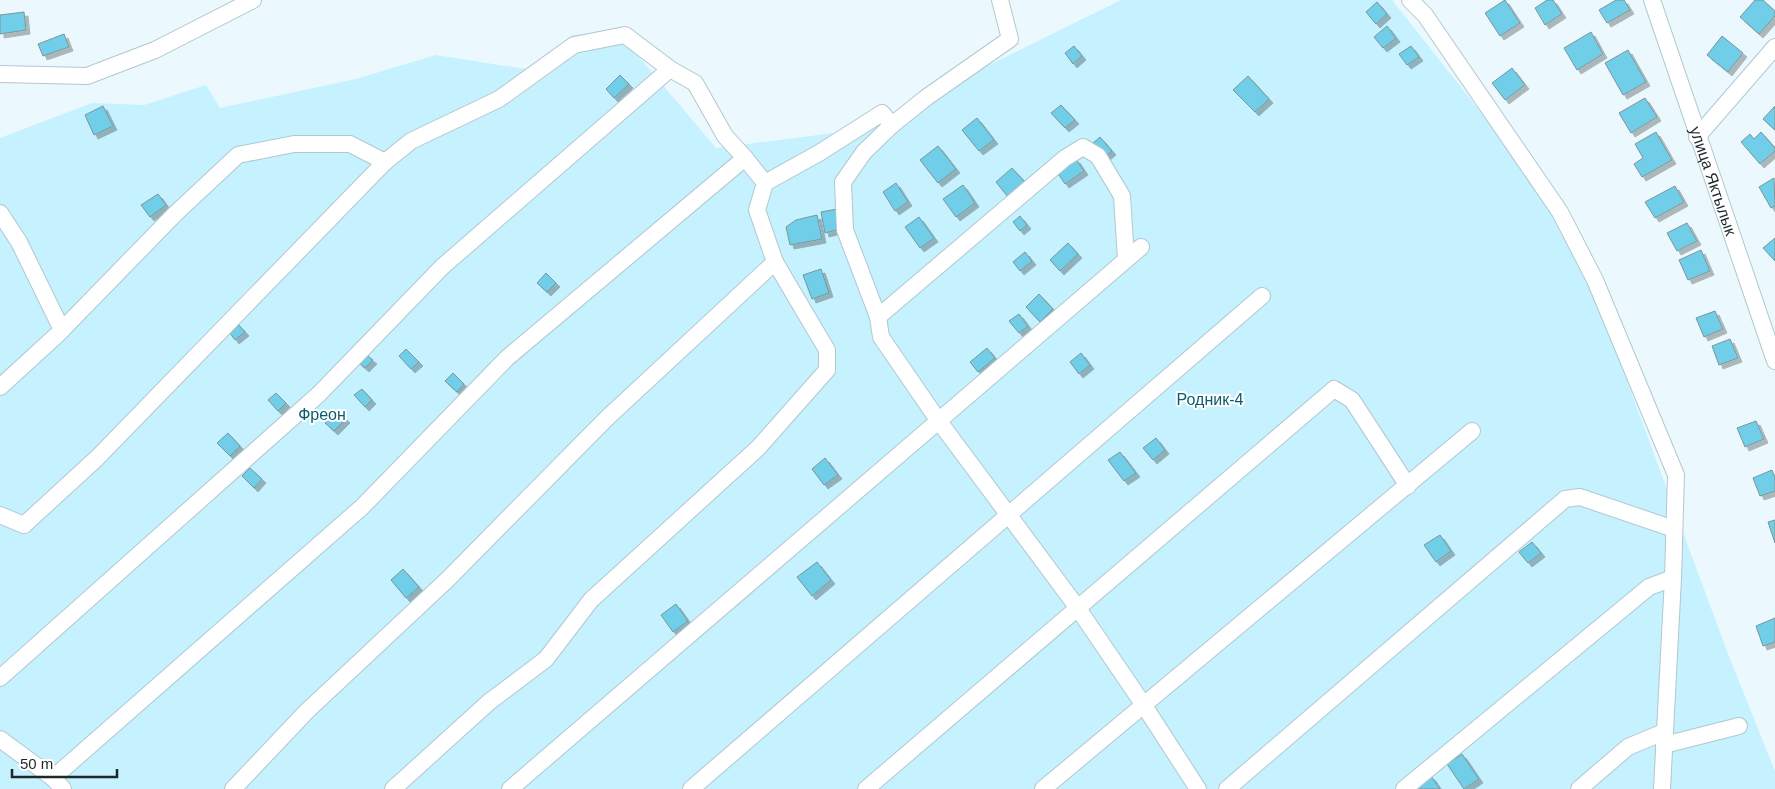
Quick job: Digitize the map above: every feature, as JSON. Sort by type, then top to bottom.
[{"type":"street","points":[[0,74],[87,76],[155,50],[252,0]]},
{"type":"street","points":[[1000,0],[1010,39],[928,97],[892,125],[864,152],[843,182],[845,230],[878,317],[881,337],[938,420],[1077,607],[1144,704],[1198,789]]},
{"type":"street","points":[[1410,0],[1426,15],[1560,212],[1595,280],[1676,475],[1673,578],[1662,789]]},
{"type":"street","name":"улица Яктылык","points":[[1652,0],[1697,137],[1775,361]]},
{"type":"street","points":[[0,515],[24,525],[97,458],[385,162],[411,141],[499,99],[574,45],[625,36],[670,69],[695,82],[725,136],[765,183]]},
{"type":"street","points":[[1697,137],[1775,46]]},
{"type":"street","points":[[0,678],[319,394],[442,267],[670,69]]},
{"type":"street","points":[[393,789],[489,702],[546,659],[591,600],[758,448],[827,370],[827,350],[775,262],[757,210],[765,183],[819,153],[882,113],[892,125]]},
{"type":"street","points":[[0,387],[62,330],[176,213],[238,155],[294,144],[350,144],[385,162]]},
{"type":"street","points":[[878,317],[1065,158],[1083,146],[1098,156],[1122,196],[1126,259]]},
{"type":"street","points":[[0,739],[58,784],[362,507],[507,358],[745,158]]},
{"type":"street","points":[[0,213],[19,242],[62,330]]},
{"type":"street","points":[[510,789],[1141,247]]},
{"type":"street","points":[[233,789],[308,711],[447,580],[607,418],[775,262]]},
{"type":"street","points":[[691,789],[1262,296]]},
{"type":"street","points":[[866,789],[1334,389],[1352,400],[1408,486]]},
{"type":"street","points":[[1043,789],[1472,431]]},
{"type":"street","points":[[1227,789],[1566,499],[1580,497],[1674,529]]},
{"type":"street","points":[[1404,789],[1649,587],[1673,578]]},
{"type":"street","points":[[1579,789],[1628,747],[1664,738],[1739,726]]},
{"type":"green space","name":"Родник-4","points":[[1121,0],[1392,0],[1569,224],[1728,654],[1775,771],[1775,789],[0,789],[0,138],[92,103],[144,105],[206,85],[220,108],[356,79],[436,55],[525,69],[573,35],[617,31],[716,148],[857,130]]},
{"type":"building","points":[[1505,0],[1520,23],[1500,36],[1485,13]]},
{"type":"building","points":[[1547,0],[1553,0],[1562,14],[1545,25],[1535,8]]},
{"type":"building","points":[[1616,0],[1624,0],[1630,10],[1607,23],[1599,10]]},
{"type":"building","points":[[1755,0],[1763,0],[1775,11],[1775,16],[1759,34],[1740,17]]},
{"type":"building","points":[[1377,2],[1387,14],[1376,24],[1366,12]]},
{"type":"building","points":[[24,12],[26,30],[0,34],[0,15]]},
{"type":"building","points":[[1387,26],[1396,38],[1383,48],[1374,37]]},
{"type":"building","points":[[1591,32],[1603,54],[1577,70],[1564,48]]},
{"type":"building","points":[[64,34],[69,47],[43,56],[38,44]]},
{"type":"building","points":[[1722,36],[1743,53],[1728,72],[1707,55]]},
{"type":"building","points":[[1074,46],[1082,56],[1073,64],[1065,53]]},
{"type":"building","points":[[1411,46],[1419,57],[1407,65],[1399,54]]},
{"type":"building","points":[[1628,50],[1646,82],[1623,95],[1605,63]]},
{"type":"building","points":[[1512,68],[1525,85],[1505,100],[1492,83]]},
{"type":"building","points":[[620,75],[629,84],[614,98],[606,89]]},
{"type":"building","points":[[1248,76],[1269,99],[1255,112],[1233,90]]},
{"type":"building","points":[[1645,98],[1657,117],[1631,133],[1619,113]]},
{"type":"building","points":[[1061,105],[1075,120],[1065,128],[1051,113]]},
{"type":"building","points":[[103,106],[113,126],[94,135],[85,115]]},
{"type":"building","points":[[1775,106],[1775,130],[1763,119]]},
{"type":"building","points":[[977,118],[994,140],[979,151],[962,130]]},
{"type":"building","points":[[1656,132],[1672,160],[1642,177],[1634,164],[1643,158],[1635,144]]},
{"type":"building","points":[[1761,132],[1775,148],[1775,151],[1760,164],[1741,142],[1750,134],[1754,139]]},
{"type":"building","points":[[1100,137],[1112,151],[1105,157],[1092,144]]},
{"type":"building","points":[[938,146],[956,169],[938,183],[920,160]]},
{"type":"building","points":[[1076,159],[1084,171],[1065,184],[1057,172]]},
{"type":"building","points":[[1012,168],[1025,182],[1008,197],[996,182]]},
{"type":"building","points":[[1774,178],[1775,206],[1771,208],[1759,187]]},
{"type":"building","points":[[896,183],[908,202],[895,211],[883,192]]},
{"type":"building","points":[[963,185],[975,203],[956,217],[943,199]]},
{"type":"building","points":[[1675,186],[1684,202],[1655,218],[1645,202]]},
{"type":"building","points":[[158,194],[166,205],[150,217],[141,205]]},
{"type":"building","points":[[837,209],[841,229],[825,233],[821,212]]},
{"type":"building","points":[[817,215],[822,239],[790,245],[786,227],[796,220]]},
{"type":"building","points":[[1020,216],[1027,225],[1020,231],[1013,222]]},
{"type":"building","points":[[919,217],[934,238],[920,248],[905,227]]},
{"type":"building","points":[[1687,223],[1697,241],[1677,251],[1667,233]]},
{"type":"building","points":[[1775,238],[1775,261],[1763,248]]},
{"type":"building","points":[[1068,243],[1078,254],[1060,271],[1050,260]]},
{"type":"building","points":[[1701,250],[1710,271],[1688,280],[1679,260]]},
{"type":"building","points":[[1025,252],[1032,261],[1020,271],[1013,262]]},
{"type":"building","points":[[821,269],[829,293],[812,299],[803,275]]},
{"type":"building","points":[[546,273],[556,283],[547,292],[537,283]]},
{"type":"building","points":[[1039,294],[1053,309],[1040,322],[1026,307]]},
{"type":"building","points":[[1715,311],[1723,329],[1704,337],[1696,318]]},
{"type":"building","points":[[1019,314],[1028,326],[1019,333],[1009,321]]},
{"type":"building","points":[[239,325],[245,332],[235,340],[230,333]]},
{"type":"building","points":[[1730,339],[1738,358],[1719,365],[1712,346]]},
{"type":"building","points":[[987,348],[995,358],[978,372],[970,362]]},
{"type":"building","points":[[406,349],[419,362],[411,369],[399,356]]},
{"type":"building","points":[[364,353],[373,360],[365,368],[357,361]]},
{"type":"building","points":[[1081,353],[1090,365],[1079,374],[1070,362]]},
{"type":"building","points":[[453,373],[464,384],[457,392],[445,381]]},
{"type":"building","points":[[362,389],[372,400],[365,407],[354,395]]},
{"type":"building","points":[[276,393],[286,403],[278,411],[268,400]]},
{"type":"building","points":[[337,411],[346,419],[334,431],[325,423]]},
{"type":"building","points":[[1756,421],[1764,439],[1745,447],[1737,428]]},
{"type":"building","points":[[228,433],[240,446],[230,456],[217,443]]},
{"type":"building","points":[[1156,438],[1165,450],[1153,460],[1143,448]]},
{"type":"building","points":[[1120,452],[1136,473],[1124,481],[1108,460]]},
{"type":"building","points":[[825,458],[838,475],[824,485],[812,469]]},
{"type":"building","points":[[250,468],[262,479],[254,488],[242,476]]},
{"type":"building","points":[[1772,470],[1775,478],[1775,491],[1760,496],[1753,478]]},
{"type":"building","points":[[1775,520],[1775,543],[1768,522]]},
{"type":"building","points":[[1440,535],[1451,551],[1436,562],[1424,545]]},
{"type":"building","points":[[1532,542],[1541,553],[1528,563],[1519,552]]},
{"type":"building","points":[[817,562],[831,580],[812,596],[797,577]]},
{"type":"building","points":[[403,569],[419,587],[406,598],[391,580]]},
{"type":"building","points":[[676,604],[688,621],[673,632],[661,615]]},
{"type":"building","points":[[1775,618],[1775,642],[1763,646],[1756,626]]},
{"type":"building","points":[[1462,754],[1479,779],[1464,789],[1447,764]]},
{"type":"building","points":[[1431,776],[1440,789],[1418,789],[1416,787]]},
{"type":"park label","name":"Фреон","points":[[322,414]]}]
